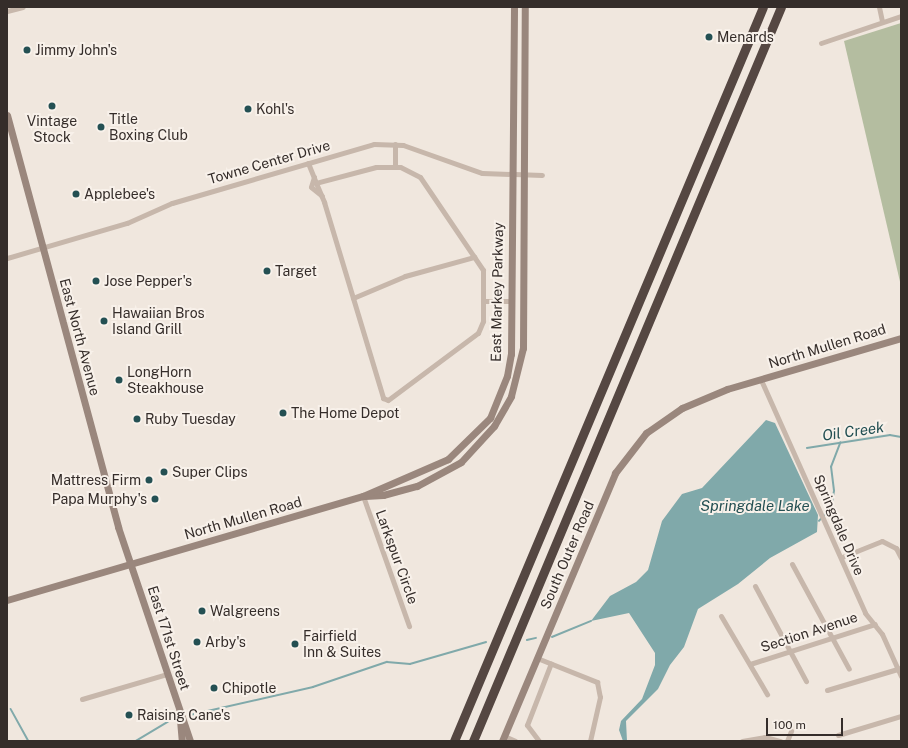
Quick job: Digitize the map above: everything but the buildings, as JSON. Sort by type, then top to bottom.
[{"type":"highway","points":[[453,741],[762,7]]},
{"type":"highway","points":[[473,741],[781,7]]},
{"type":"street","points":[[7,11],[24,7]]},
{"type":"street","name":"East Markey Parkway","points":[[363,496],[448,459],[490,418],[507,376],[512,301],[514,7]]},
{"type":"street","name":"East Markey Parkway","points":[[363,496],[383,495],[440,477],[461,462],[480,443],[508,401],[523,348],[525,7]]},
{"type":"street","points":[[879,7],[882,22]]},
{"type":"street","points":[[821,44],[901,16]]},
{"type":"street","name":"East North Avenue","points":[[7,115],[131,564]]},
{"type":"street","name":"Towne Center Drive","points":[[7,258],[43,249],[127,223],[172,202],[374,144],[395,144],[465,169],[513,176],[542,175]]},
{"type":"street","points":[[395,144],[395,167]]},
{"type":"street","points":[[308,163],[316,183],[322,196],[382,398],[388,400],[478,333],[483,321],[483,270],[420,177],[395,167],[376,167],[316,183]]},
{"type":"street","points":[[314,177],[311,187],[322,196]]},
{"type":"street","points":[[353,298],[405,276],[474,257]]},
{"type":"street","points":[[483,301],[512,301]]},
{"type":"street","name":"North Mullen Road","points":[[689,404],[761,380],[901,338]]},
{"type":"street","name":"Springdale Drive","points":[[761,380],[829,527],[865,613],[875,624],[900,668],[901,676]]},
{"type":"street","name":"South Outer Road","points":[[503,738],[619,467],[646,433],[689,404]]},
{"type":"street","name":"North Mullen Road","points":[[7,600],[363,496]]},
{"type":"street","name":"Larkspur Circle","points":[[363,496],[409,626]]},
{"type":"street","points":[[842,557],[882,541],[896,548],[901,558]]},
{"type":"street","name":"East 171st Street","points":[[131,564],[167,674],[180,720],[190,741]]},
{"type":"street","points":[[792,564],[849,668]]},
{"type":"street","points":[[755,586],[806,681]]},
{"type":"street","points":[[721,616],[766,694]]},
{"type":"street","name":"Section Avenue","points":[[750,664],[875,624]]},
{"type":"street","points":[[537,658],[589,678],[600,687],[590,741]]},
{"type":"street","points":[[538,741],[527,725],[551,663]]},
{"type":"street","points":[[827,690],[900,668]]},
{"type":"street","points":[[82,699],[167,674]]},
{"type":"street","points":[[838,735],[901,716]]},
{"type":"street","name":"East 171st Street","points":[[180,720],[182,741]]},
{"type":"street","points":[[787,741],[791,731]]},
{"type":"street","points":[[742,741],[765,737],[780,741]]},
{"type":"street","points":[[503,738],[515,741]]},
{"type":"green space","points":[[901,23],[901,286],[844,41]]},
{"type":"water","name":"Springdale Lake","points":[[766,420],[775,423],[818,515],[817,532],[770,558],[738,584],[698,609],[684,647],[670,665],[658,689],[626,721],[627,741],[623,741],[619,730],[621,721],[642,699],[655,665],[655,653],[629,613],[591,621],[610,596],[636,582],[648,570],[662,521],[682,494],[702,488]]},
{"type":"waterway","name":"Oil Creek","points":[[807,448],[890,435],[901,437]]},
{"type":"waterway","points":[[819,521],[831,508],[834,491],[831,467],[840,443]]},
{"type":"waterway","points":[[552,637],[591,621]]},
{"type":"waterway","points":[[527,640],[536,638]]},
{"type":"waterway","points":[[190,715],[313,687],[387,662],[410,664],[486,642]]},
{"type":"waterway","points":[[11,709],[29,741]]},
{"type":"waterway","points":[[136,741],[168,722]]},
{"type":"place","name":"Menards","points":[[709,37]]},
{"type":"place","name":"Jimmy John's","points":[[27,50]]},
{"type":"place","name":"Vintage Stock","points":[[52,106]]},
{"type":"place","name":"Kohl's","points":[[248,109]]},
{"type":"place","name":"Title Boxing Club","points":[[101,127]]},
{"type":"place","name":"Applebee's","points":[[76,194]]},
{"type":"place","name":"Target","points":[[267,271]]},
{"type":"place","name":"Jose Pepper's","points":[[96,281]]},
{"type":"place","name":"Hawaiian Bros Island Grill","points":[[104,321]]},
{"type":"place","name":"LongHorn Steakhouse","points":[[119,380]]},
{"type":"place","name":"The Home Depot","points":[[283,413]]},
{"type":"place","name":"Ruby Tuesday","points":[[137,419]]},
{"type":"place","name":"Super Clips","points":[[164,472]]},
{"type":"place","name":"Mattress Firm","points":[[149,480]]},
{"type":"place","name":"Papa Murphy's","points":[[155,499]]},
{"type":"place","name":"Walgreens","points":[[202,611]]},
{"type":"place","name":"Arby's","points":[[197,642]]},
{"type":"place","name":"Fairfield Inn & Suites","points":[[295,644]]},
{"type":"place","name":"Chipotle","points":[[214,688]]},
{"type":"place","name":"Raising Cane's","points":[[129,715]]}]
